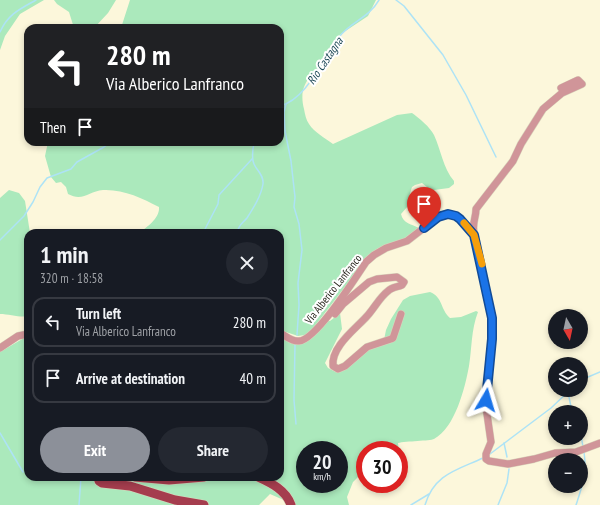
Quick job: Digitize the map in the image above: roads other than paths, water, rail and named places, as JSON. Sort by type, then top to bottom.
[{"type":"main road","points":[[99,481],[102,483],[130,486],[175,500],[204,505]]},
{"type":"main road","points":[[266,481],[278,487],[291,505]]},
{"type":"street","points":[[474,235],[473,220],[476,210],[513,160],[521,144],[543,110],[562,93],[582,84],[578,80],[561,88]]},
{"type":"street","name":"Via Alberico Lanfranco","points":[[284,335],[294,341],[304,340],[313,333],[328,315],[366,262],[374,255],[386,248],[407,242],[438,217],[448,214],[456,216],[474,235],[489,300],[493,325],[486,400],[490,442],[486,458],[489,461],[508,464],[555,453],[576,452],[600,443]]},
{"type":"street","points":[[328,315],[331,317],[333,316],[352,296],[372,280],[397,277],[404,282],[402,286],[391,289],[385,293],[366,318],[352,330],[334,357],[333,366],[340,369],[367,347],[393,338],[401,314]]},
{"type":"street","points":[[0,348],[18,336],[24,335]]},
{"type":"waterway","points":[[0,32],[11,16],[36,0]]},
{"type":"waterway","name":"Rio Castagna","points":[[284,104],[299,95],[314,77],[339,37],[349,27],[370,12],[379,0]]},
{"type":"waterway","points":[[396,0],[404,6],[443,55],[466,95],[496,157]]},
{"type":"waterway","points":[[286,104],[284,112],[285,131],[291,161],[295,197],[294,207],[299,224],[302,250],[298,283],[299,305],[297,335]]},
{"type":"waterway","points":[[0,240],[24,216],[40,187],[47,178],[71,169],[77,162],[105,146]]},
{"type":"waterway","points":[[238,229],[257,201],[263,184],[261,176],[253,162],[253,146]]},
{"type":"waterway","points":[[205,229],[218,204],[219,195],[252,159]]},
{"type":"waterway","points":[[295,344],[294,400],[296,424]]},
{"type":"waterway","points":[[588,377],[600,372]]},
{"type":"waterway","points":[[490,454],[551,408],[563,397]]},
{"type":"waterway","points":[[569,397],[571,405]]},
{"type":"waterway","points":[[0,433],[23,472]]},
{"type":"waterway","points":[[504,443],[507,457]]},
{"type":"waterway","points":[[576,505],[584,479],[584,452]]},
{"type":"waterway","points":[[425,505],[434,486],[440,480],[448,474],[483,458]]},
{"type":"waterway","points":[[498,505],[507,483],[509,469]]},
{"type":"waterway","points":[[79,505],[81,481]]},
{"type":"waterway","points":[[411,505],[429,494]]}]
